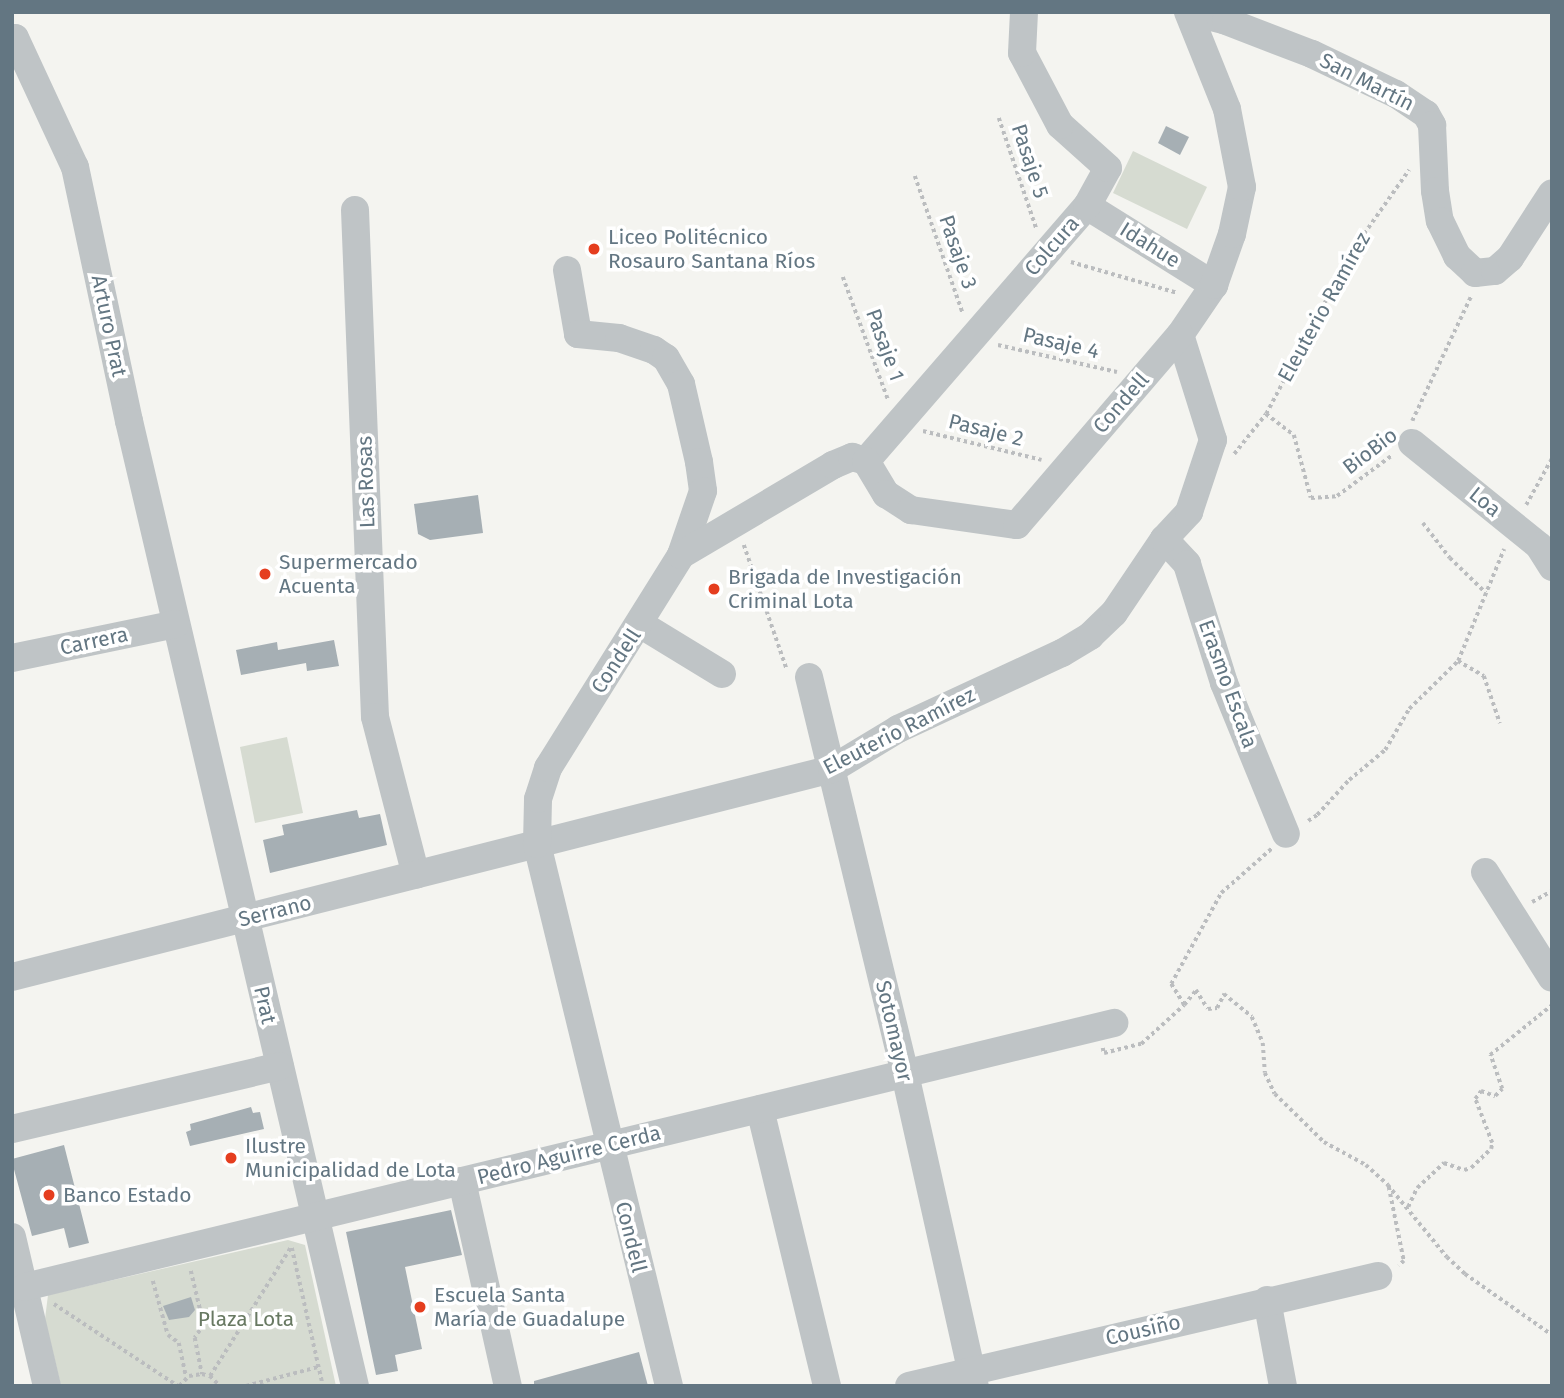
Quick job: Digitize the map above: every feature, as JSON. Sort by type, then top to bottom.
[{"type":"street","name":"Colcura","points":[[866,461],[1087,206],[1108,168],[1060,125],[1022,53],[1024,12]]},
{"type":"street","name":"San Martín","points":[[1189,12],[1245,27],[1323,59],[1396,94],[1426,114],[1433,125],[1435,191],[1440,221],[1457,256],[1469,269],[1482,274]]},
{"type":"street","points":[[1180,335],[1209,293],[1232,234],[1242,187],[1227,109],[1189,12]]},
{"type":"street","name":"Arturo Prat","points":[[14,38],[75,167],[176,624]]},
{"type":"street","points":[[1482,274],[1495,271],[1510,258],[1552,193]]},
{"type":"street","name":"Idahue","points":[[1087,206],[1209,293]]},
{"type":"street","name":"Las Rosas","points":[[355,210],[375,717],[416,875]]},
{"type":"street","points":[[567,270],[578,334],[619,338],[654,350],[666,358],[681,384],[703,491],[681,555]]},
{"type":"street","name":"Condell","points":[[669,1386],[608,1146],[537,844],[538,799],[548,768],[681,555],[839,461],[852,457],[866,461],[886,494],[911,509],[1017,525],[1180,335]]},
{"type":"street","name":"Eleuterio Ramírez","points":[[537,844],[832,769],[898,729],[1062,653],[1090,636],[1114,613],[1164,538],[1189,512],[1206,464],[1213,440],[1180,335]]},
{"type":"street","name":"Loa","points":[[1412,443],[1539,546],[1552,567]]},
{"type":"street","name":"Erasmo Escala","points":[[1164,538],[1187,565],[1224,683],[1286,834]]},
{"type":"street","name":"Carrera","points":[[12,658],[176,624]]},
{"type":"street","name":"Prat","points":[[176,624],[355,1386]]},
{"type":"street","points":[[640,624],[722,674]]},
{"type":"street","name":"Sotomayor","points":[[799,678],[832,769],[905,1074],[973,1378]]},
{"type":"street","name":"Serrano","points":[[12,977],[537,844]]},
{"type":"street","points":[[1485,872],[1552,978]]},
{"type":"street","name":"Pedro Aguirre Cerda","points":[[25,1287],[289,1235],[315,1217],[1106,1025]]},
{"type":"street","points":[[12,1129],[280,1066]]},
{"type":"street","points":[[760,1109],[827,1386]]},
{"type":"street","points":[[462,1181],[508,1386]]},
{"type":"street","points":[[12,1237],[47,1386]]},
{"type":"street","name":"Cousiño","points":[[909,1386],[973,1378],[1267,1300],[1378,1276]]},
{"type":"street","points":[[1267,1300],[1283,1386]]},
{"type":"path","name":"Pasaje 5","points":[[999,118],[1045,254]]},
{"type":"path","name":"Eleuterio Ramírez","points":[[1206,464],[1237,453],[1266,414],[1352,251],[1411,167]]},
{"type":"path","name":"Pasaje 3","points":[[915,176],[972,338]]},
{"type":"path","points":[[1045,254],[1209,293]]},
{"type":"path","name":"BioBio","points":[[1266,414],[1294,435],[1311,498],[1338,496],[1412,443],[1412,417],[1482,274]]},
{"type":"path","name":"Pasaje 1","points":[[843,277],[897,424]]},
{"type":"path","name":"Pasaje 4","points":[[972,338],[1143,378]]},
{"type":"path","name":"Pasaje 2","points":[[897,424],[1068,466]]},
{"type":"path","points":[[1184,1005],[1171,984],[1221,893],[1286,834],[1317,815],[1349,780],[1385,750],[1409,709],[1458,661],[1514,526],[1552,458]]},
{"type":"path","points":[[736,522],[799,678]]},
{"type":"path","points":[[1423,523],[1450,558],[1486,593]]},
{"type":"path","points":[[1458,661],[1484,676],[1500,723]]},
{"type":"path","points":[[1106,1025],[1104,1053],[1141,1044],[1184,1005],[1196,990],[1208,1009],[1217,1008],[1224,994],[1252,1017],[1263,1043],[1265,1073],[1276,1094],[1324,1142],[1366,1165],[1388,1185],[1447,1257],[1465,1274],[1552,1335]]},
{"type":"path","points":[[1408,1207],[1417,1188],[1444,1163],[1452,1163],[1464,1170],[1471,1168],[1490,1149],[1492,1143],[1475,1099],[1481,1091],[1495,1096],[1502,1089],[1490,1055],[1552,1005]]},
{"type":"path","points":[[1378,1276],[1389,1268],[1402,1265],[1404,1261],[1388,1185]]},
{"type":"path","points":[[289,1235],[323,1386]]},
{"type":"path","points":[[210,1376],[289,1235]]},
{"type":"path","points":[[191,1269],[204,1325],[195,1338],[202,1374]]},
{"type":"path","points":[[152,1279],[168,1335],[179,1343],[186,1377]]},
{"type":"path","points":[[53,1304],[178,1386],[186,1377],[202,1374],[210,1376],[220,1386]]},
{"type":"path","points":[[246,1386],[318,1367]]},
{"type":"green space","points":[[1133,151],[1207,187],[1187,229],[1113,193]]},
{"type":"green space","points":[[287,737],[303,813],[255,823],[240,747]]},
{"type":"green space","name":"Plaza Lota","points":[[288,1240],[305,1245],[336,1386],[61,1386],[45,1319],[48,1295]]},
{"type":"building","points":[[1166,126],[1189,137],[1180,155],[1158,143]]},
{"type":"building","points":[[478,495],[483,533],[430,540],[418,534],[414,504]]},
{"type":"building","points":[[334,640],[339,666],[307,671],[306,663],[241,675],[236,650],[277,642],[278,650]]},
{"type":"building","points":[[357,810],[359,818],[380,814],[387,845],[270,873],[263,840],[284,835],[282,825]]},
{"type":"building","points":[[251,1107],[253,1113],[260,1112],[264,1129],[190,1146],[186,1132],[191,1130],[190,1124]]},
{"type":"building","name":"Banco Estado","points":[[64,1145],[89,1243],[69,1248],[64,1228],[32,1236],[12,1162],[12,1159]]},
{"type":"building","points":[[451,1210],[462,1255],[405,1267],[422,1349],[395,1355],[398,1371],[376,1375],[346,1232]]},
{"type":"building","points":[[191,1297],[195,1310],[189,1317],[169,1320],[163,1306]]},
{"type":"building","points":[[639,1352],[648,1386],[534,1386],[534,1381]]},
{"type":"place","name":"Liceo Politécnico Rosauro Santana Ríos","points":[[594,249]]},
{"type":"place","name":"Supermercado Acuenta","points":[[265,574]]},
{"type":"place","name":"Brigada de Investigación Criminal Lota","points":[[714,589]]},
{"type":"place","name":"Ilustre Municipalidad de Lota","points":[[231,1158]]},
{"type":"place","name":"Banco Estado","points":[[49,1195]]},
{"type":"place","name":"Escuela Santa María de Guadalupe","points":[[420,1307]]}]
